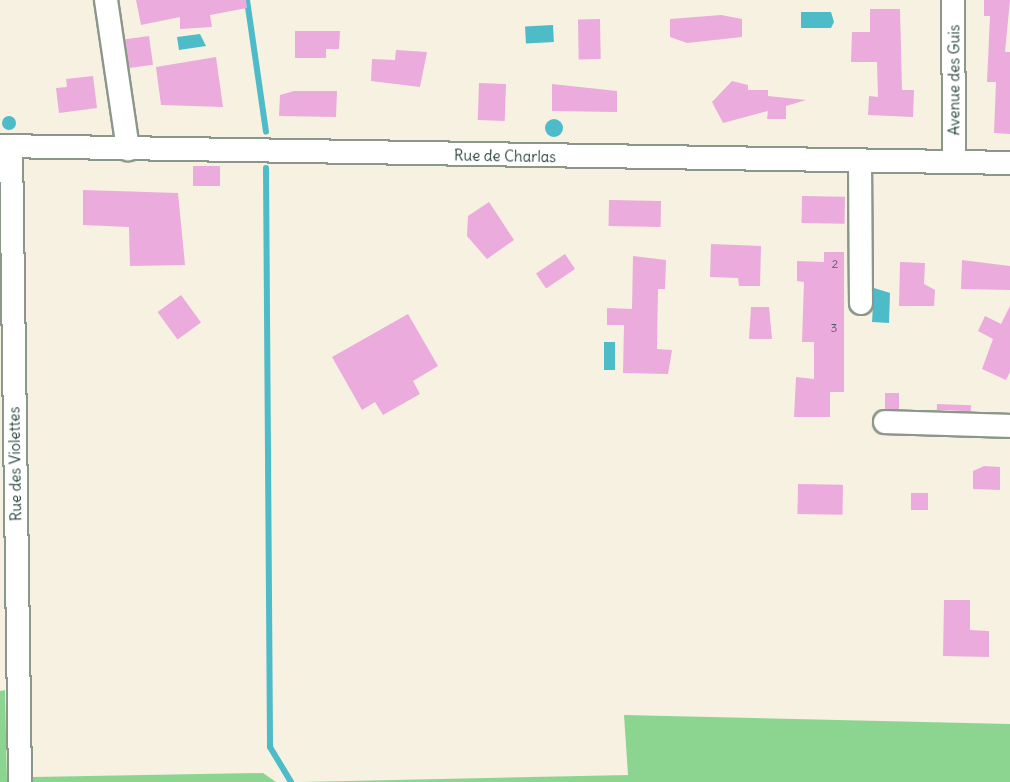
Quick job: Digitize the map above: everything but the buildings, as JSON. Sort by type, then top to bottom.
[{"type":"street","points":[[106,0],[128,149]]},
{"type":"street","name":"Avenue des Guis","points":[[953,0],[954,161]]},
{"type":"street","name":"Rue de Charlas","points":[[6,146],[1010,163]]},
{"type":"street","name":"Rue des Violettes","points":[[6,146],[20,782]]},
{"type":"street","points":[[860,162],[861,303]]},
{"type":"street","points":[[885,422],[1010,426]]},
{"type":"green space","points":[[5,690],[7,782],[0,782],[0,691]]},
{"type":"green space","points":[[624,715],[1010,724],[1010,782],[301,782],[628,775]]},
{"type":"green space","points":[[263,773],[276,782],[33,782],[33,777]]},
{"type":"water","points":[[801,12],[831,12],[834,22],[831,28],[801,28]]},
{"type":"water","points":[[553,25],[554,42],[526,43],[525,26]]},
{"type":"water","points":[[200,34],[206,46],[179,50],[177,37]]},
{"type":"water","points":[[6,116],[12,116],[16,123],[12,130],[6,130],[2,126],[2,120]]},
{"type":"water","points":[[550,119],[558,119],[563,124],[561,135],[550,137],[545,132],[545,124]]},
{"type":"water","points":[[874,288],[890,293],[889,323],[872,322]]},
{"type":"water","points":[[604,342],[615,342],[615,370],[604,370]]},
{"type":"waterway","points":[[247,0],[266,132]]},
{"type":"waterway","points":[[266,168],[270,747],[291,782]]}]
